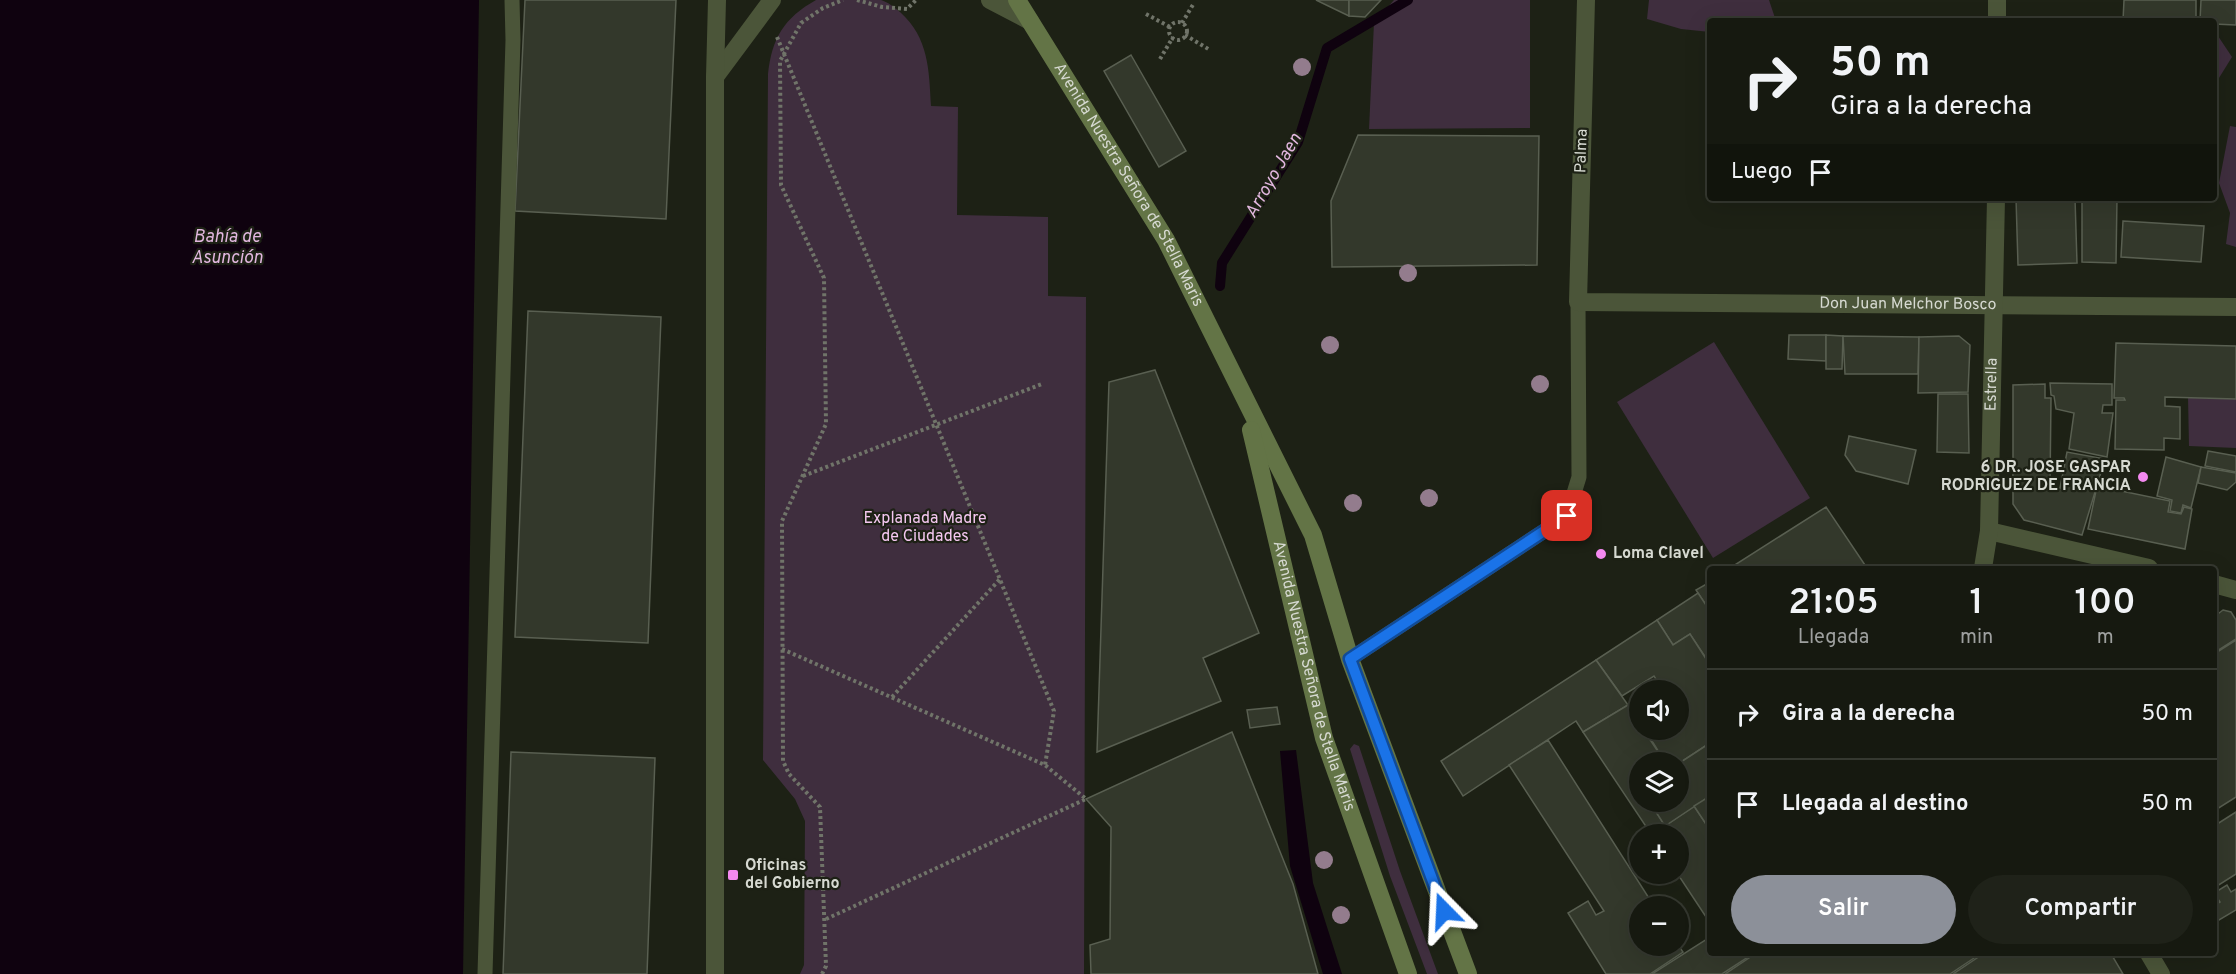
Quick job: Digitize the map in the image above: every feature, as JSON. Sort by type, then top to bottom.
[{"type":"street","points":[[715,974],[715,77],[717,0]]},
{"type":"street","points":[[715,77],[772,0]]},
{"type":"street","points":[[990,0],[1030,21]]},
{"type":"street","name":"Avenida Nuestra Señora de Stella Maris","points":[[1017,0],[1166,240],[1313,535],[1350,659],[1468,974]]},
{"type":"street","name":"Palma","points":[[1578,302],[1586,0]]},
{"type":"street","points":[[1997,0],[1997,18]]},
{"type":"street","name":"Estrella","points":[[1983,566],[1989,531],[1996,201]]},
{"type":"street","name":"Don Juan Melchor Bosco","points":[[1578,302],[2236,307]]},
{"type":"street","name":"Avenida Nuestra Señora de Stella Maris","points":[[1232,374],[1255,442],[1324,738],[1408,974]]},
{"type":"street","points":[[1989,531],[2140,566]]},
{"type":"street","points":[[2217,585],[2236,590]]},
{"type":"street","points":[[2151,956],[2162,974]]},
{"type":"lane","points":[[485,974],[513,40],[512,0]]},
{"type":"lane","points":[[1350,659],[1567,516],[1579,477],[1578,302]]},
{"type":"path","points":[[822,974],[826,966],[820,807],[789,774],[783,761],[782,521],[826,424],[824,278],[781,185],[780,61],[801,23],[823,8],[843,0]]},
{"type":"path","points":[[857,0],[882,7],[907,9],[916,0]]},
{"type":"path","points":[[1182,23],[1194,3]]},
{"type":"path","points":[[1146,14],[1170,27]]},
{"type":"path","points":[[1175,22],[1182,23],[1187,29],[1185,36],[1178,40],[1169,33],[1170,27],[1175,22]]},
{"type":"path","points":[[1185,36],[1210,50]]},
{"type":"path","points":[[777,37],[1054,711],[1045,765]]},
{"type":"path","points":[[1160,59],[1173,37]]},
{"type":"path","points":[[802,476],[1042,384]]},
{"type":"path","points":[[892,697],[1000,579]]},
{"type":"path","points":[[782,649],[1045,765],[1086,799],[824,920]]},
{"type":"green space","name":"Explanada Madre de Ciudades","points":[[816,0],[881,0],[900,12],[910,22],[926,55],[931,106],[958,107],[957,215],[1048,217],[1048,296],[1086,297],[1084,974],[800,974],[804,965],[805,821],[795,799],[763,760],[768,74],[773,50],[782,30],[796,14]]},
{"type":"green space","points":[[1394,0],[1530,0],[1530,128],[1369,129],[1374,23]]},
{"type":"green space","points":[[1649,0],[1769,0],[1775,18],[1707,18],[1707,32],[1681,29],[1647,19]]},
{"type":"green space","points":[[2217,34],[2232,57],[2217,81]]},
{"type":"green space","points":[[2230,126],[2236,127],[2236,247],[2226,244],[2230,213],[2219,183]]},
{"type":"green space","points":[[1714,342],[1810,498],[1713,558],[1617,402]]},
{"type":"green space","points":[[2188,397],[2236,398],[2236,448],[2189,446]]},
{"type":"green space","points":[[1354,744],[1359,746],[1400,871],[1438,974],[1427,974],[1390,876],[1350,749]]},
{"type":"water","name":"Bahía de Asunción","points":[[0,0],[479,0],[463,974],[0,974]]},
{"type":"water","points":[[1296,750],[1313,883],[1342,974],[1323,974],[1290,866],[1280,751]]},
{"type":"building","points":[[525,0],[676,0],[666,219],[515,211]]},
{"type":"building","points":[[1316,0],[1349,0],[1349,16]]},
{"type":"building","points":[[1349,0],[1381,0],[1365,17],[1349,16]]},
{"type":"building","points":[[2124,0],[2196,0],[2196,18],[2123,18]]},
{"type":"building","points":[[2201,0],[2236,0],[2236,25],[2217,24],[2217,18],[2200,18]]},
{"type":"building","points":[[1131,55],[1186,151],[1159,167],[1104,71]]},
{"type":"building","points":[[1358,135],[1539,136],[1537,265],[1332,267],[1331,201]]},
{"type":"building","points":[[2016,201],[2075,201],[2077,263],[2018,265]]},
{"type":"building","points":[[2082,201],[2117,201],[2116,263],[2082,262]]},
{"type":"building","points":[[2123,221],[2204,226],[2201,262],[2121,257]]},
{"type":"building","points":[[528,311],[661,317],[648,643],[515,637]]},
{"type":"building","points":[[1789,335],[1826,335],[1826,361],[1788,359]]},
{"type":"building","points":[[1826,335],[1843,336],[1842,369],[1826,369]]},
{"type":"building","points":[[1843,336],[1919,337],[1918,374],[1845,374]]},
{"type":"building","points":[[1959,336],[1970,345],[1968,392],[1918,393],[1919,337]]},
{"type":"building","points":[[2116,343],[2236,346],[2236,399],[2165,397],[2165,406],[2180,407],[2180,439],[2164,438],[2164,450],[2115,449],[2116,400],[2125,400],[2114,398]]},
{"type":"building","points":[[1155,370],[1259,633],[1203,658],[1221,701],[1097,752],[1109,382]]},
{"type":"building","points":[[2050,383],[2112,384],[2112,405],[2103,405],[2102,413],[2113,413],[2107,457],[2069,449],[2074,413],[2056,409]]},
{"type":"building","points":[[2045,384],[2045,398],[2051,398],[2050,486],[2060,488],[2067,452],[2105,459],[2082,535],[2024,520],[2013,504],[2013,385]]},
{"type":"building","points":[[1938,394],[1968,394],[1969,453],[1937,452]]},
{"type":"building","points":[[1849,436],[1916,450],[1908,484],[1856,471],[1845,455]]},
{"type":"building","points":[[2208,451],[2236,456],[2236,472],[2205,466]]},
{"type":"building","points":[[2166,457],[2201,467],[2191,508],[2183,505],[2181,513],[2170,511],[2172,500],[2157,496]]},
{"type":"building","points":[[2201,467],[2236,473],[2236,482],[2227,490],[2198,483]]},
{"type":"building","points":[[2097,486],[2170,501],[2168,512],[2181,514],[2184,507],[2192,509],[2185,549],[2088,529]]},
{"type":"building","points":[[1826,507],[1866,566],[1733,566]]},
{"type":"building","points":[[1707,584],[1707,606],[1696,590]]},
{"type":"building","points":[[1698,593],[1707,606],[1707,660],[1690,634],[1673,645],[1657,620]]},
{"type":"building","points":[[2223,610],[2231,612],[2236,620],[2236,639],[2217,651],[2217,615]]},
{"type":"building","points":[[1657,620],[1673,645],[1690,634],[1707,660],[1707,745],[1689,757],[1689,752],[1659,752],[1651,740],[1689,740],[1689,680],[1657,680],[1654,676],[1648,680],[1629,680],[1629,692],[1622,696],[1596,660]]},
{"type":"building","points":[[2236,640],[2236,797],[2217,809],[2217,652]]},
{"type":"building","points":[[1596,660],[1628,705],[1583,732],[1576,721],[1463,796],[1441,761]]},
{"type":"building","points":[[1628,705],[1629,740],[1650,740],[1658,752],[1629,752],[1629,801],[1583,732]]},
{"type":"building","points":[[1277,707],[1280,724],[1250,728],[1247,710]]},
{"type":"building","points":[[1232,732],[1293,884],[1318,974],[1091,974],[1090,945],[1110,939],[1111,827],[1086,799]]},
{"type":"building","points":[[1548,740],[1629,867],[1629,884],[1640,884],[1648,896],[1629,896],[1629,956],[1677,956],[1650,974],[1606,974],[1568,913],[1588,901],[1596,915],[1604,911],[1509,765]]},
{"type":"building","points":[[1707,745],[1707,798],[1689,810],[1689,757]]},
{"type":"building","points":[[511,752],[655,758],[647,974],[503,974]]},
{"type":"building","points":[[1707,798],[1707,826],[1694,806]]},
{"type":"building","points":[[1694,806],[1707,826],[1707,918],[1684,884],[1689,884],[1689,824],[1668,824],[1685,812],[1689,812]]},
{"type":"building","points":[[1636,812],[1656,812],[1664,824],[1644,824]]},
{"type":"building","points":[[1656,812],[1686,812],[1668,824],[1664,824]]},
{"type":"building","points":[[2236,812],[2236,874],[2217,886],[2217,824]]},
{"type":"building","points":[[2227,885],[2231,892],[2236,889],[2236,910],[2217,921],[2217,904],[2220,902],[2217,891]]},
{"type":"building","points":[[1707,939],[1707,956],[1750,956],[1722,974],[1652,974],[1680,956],[1689,956],[1689,950]]},
{"type":"building","points":[[1752,956],[1977,956],[1950,974],[1725,974]]},
{"type":"building","points":[[1980,956],[2112,956],[2123,974],[1953,974]]},
{"type":"waterway","name":"Arroyo Jaen","points":[[1220,286],[1222,263],[1298,142],[1327,48],[1408,0]]},
{"type":"place","name":"6 DR. JOSE GASPAR RODRIGUEZ DE FRANCIA","points":[[2143,477]]},
{"type":"place","name":"Loma Clavel","points":[[1601,554]]},
{"type":"place","name":"Oficinas del Gobierno","points":[[733,875]]},
{"type":"route","points":[[1444,911],[1350,659],[1567,516]]}]
